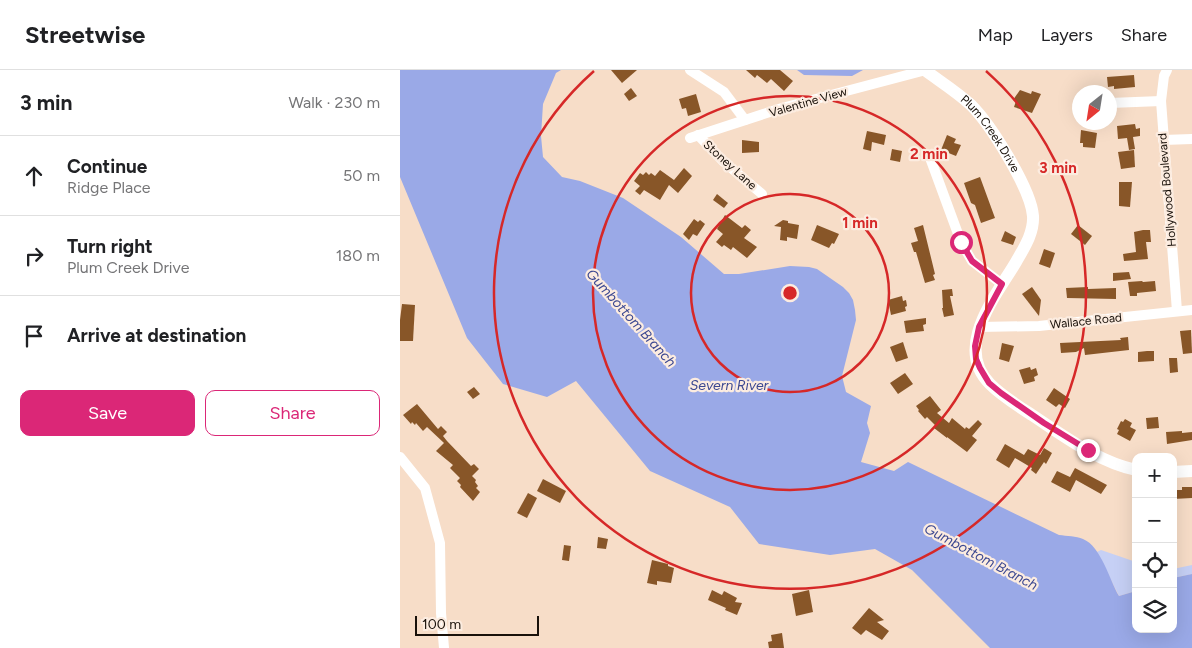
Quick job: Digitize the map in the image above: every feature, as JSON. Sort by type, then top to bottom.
[{"type":"street","points":[[690,70],[724,92],[745,120]]},
{"type":"street","name":"Valentine View","points":[[694,136],[917,71],[926,70]]},
{"type":"street","name":"Plum Creek Drive","points":[[926,70],[971,106],[1008,155],[1027,192],[1032,207],[1032,229],[1024,248],[979,327],[975,346],[976,359],[989,383],[1016,405],[1104,459],[1132,469]]},
{"type":"street","name":"Hollywood Boulevard","points":[[1167,70],[1164,76],[1161,101],[1177,311]]},
{"type":"street","points":[[1117,103],[1161,101]]},
{"type":"street","name":"Stoney Lane","points":[[694,136],[762,194]]},
{"type":"street","points":[[1163,140],[1192,139]]},
{"type":"street","points":[[929,155],[961,242],[972,261],[1002,284]]},
{"type":"street","name":"Wallace Road","points":[[979,327],[1039,326],[1192,310]]},
{"type":"street","points":[[400,457],[425,488],[440,543],[441,613],[444,648]]},
{"type":"street","points":[[1177,472],[1192,471]]},
{"type":"shaded area","points":[[1101,550],[1132,561],[1132,592],[1119,596],[1097,552]]},
{"type":"shaded area","points":[[1192,565],[1192,574],[1177,577],[1177,568]]},
{"type":"water","name":"Severn River","points":[[400,70],[561,70],[556,73],[543,104],[541,136],[543,157],[562,177],[580,181],[623,198],[681,237],[724,274],[739,274],[790,266],[809,267],[817,269],[849,293],[853,300],[856,320],[842,376],[846,392],[871,406],[867,423],[870,433],[861,462],[894,471],[908,462],[1059,535],[1083,539],[1100,556],[1119,596],[1132,592],[1132,633],[1177,633],[1177,577],[1192,574],[1192,648],[990,648],[912,570],[875,549],[830,555],[759,544],[730,507],[650,471],[576,381],[547,397],[503,384],[467,338],[400,177]]},
{"type":"water","points":[[797,70],[863,70],[852,76],[804,75]]},
{"type":"building","points":[[611,70],[637,70],[622,83]]},
{"type":"building","points":[[746,70],[780,70],[793,81],[784,91],[771,79],[767,83],[757,75],[755,78]]},
{"type":"building","points":[[1134,75],[1135,87],[1117,89],[1117,85],[1108,85],[1107,77]]},
{"type":"building","points":[[631,88],[637,96],[629,101],[624,94]]},
{"type":"building","points":[[1020,90],[1031,94],[1032,91],[1041,94],[1032,113],[1014,107],[1016,101],[1013,100]]},
{"type":"building","points":[[696,94],[701,112],[688,116],[686,108],[682,109],[679,99]]},
{"type":"building","points":[[1135,124],[1136,129],[1140,128],[1140,136],[1133,137],[1135,149],[1129,150],[1127,138],[1118,139],[1117,126]]},
{"type":"building","points":[[1081,130],[1097,133],[1095,148],[1083,147],[1083,143],[1080,143]]},
{"type":"building","points":[[867,131],[886,135],[884,145],[872,142],[871,151],[863,149]]},
{"type":"building","points":[[947,135],[956,139],[954,143],[961,145],[956,156],[941,150]]},
{"type":"building","points":[[742,140],[759,142],[759,152],[742,153]]},
{"type":"building","points":[[892,149],[902,151],[900,162],[890,160]]},
{"type":"building","points":[[1134,150],[1135,167],[1121,169],[1118,152]]},
{"type":"building","points":[[684,168],[692,176],[678,193],[669,185],[660,200],[644,190],[640,195],[635,191],[640,186],[634,181],[640,173],[643,175],[646,172],[649,175],[651,173],[655,176],[660,170],[674,180]]},
{"type":"building","points":[[980,177],[995,218],[981,223],[975,205],[971,203],[964,183]]},
{"type":"building","points":[[1119,182],[1132,182],[1130,207],[1119,206]]},
{"type":"building","points":[[717,194],[728,203],[724,208],[713,200]]},
{"type":"building","points":[[725,215],[742,228],[745,225],[751,230],[744,238],[757,247],[747,258],[733,247],[731,250],[724,245],[722,247],[716,242],[723,234],[717,229]]},
{"type":"building","points":[[694,219],[698,222],[700,220],[705,224],[697,236],[693,234],[689,240],[683,234]]},
{"type":"building","points":[[783,220],[799,225],[797,239],[787,237],[787,241],[780,240],[781,227],[774,226]]},
{"type":"building","points":[[817,225],[839,234],[834,244],[832,243],[829,248],[811,240]]},
{"type":"building","points":[[923,225],[935,274],[933,275],[935,280],[925,283],[916,252],[914,252],[911,243],[918,241],[914,228]]},
{"type":"building","points":[[1078,225],[1092,236],[1085,245],[1071,234]]},
{"type":"building","points":[[1150,230],[1151,242],[1146,242],[1148,259],[1124,261],[1123,254],[1136,252],[1134,232]]},
{"type":"building","points":[[1005,231],[1016,237],[1013,245],[1001,241]]},
{"type":"building","points":[[1044,249],[1055,253],[1050,268],[1039,264]]},
{"type":"building","points":[[1129,272],[1131,279],[1113,281],[1113,273]]},
{"type":"building","points":[[1155,281],[1156,291],[1137,293],[1137,296],[1130,296],[1128,282]]},
{"type":"building","points":[[1032,287],[1041,300],[1039,316],[1022,294]]},
{"type":"building","points":[[1088,287],[1088,289],[1116,288],[1116,299],[1067,298],[1066,288]]},
{"type":"building","points":[[952,289],[953,296],[950,296],[954,315],[944,317],[942,290]]},
{"type":"building","points":[[902,296],[903,301],[906,300],[906,311],[891,315],[888,300]]},
{"type":"building","points":[[402,304],[415,305],[413,341],[400,341]]},
{"type":"building","points":[[926,318],[926,324],[923,325],[924,331],[906,333],[904,321]]},
{"type":"building","points":[[1191,330],[1192,353],[1183,354],[1180,331]]},
{"type":"building","points":[[1128,337],[1129,350],[1085,355],[1084,348],[1076,352],[1061,353],[1060,343],[1121,340],[1120,338]]},
{"type":"building","points":[[903,342],[908,358],[896,362],[890,347]]},
{"type":"building","points":[[1002,343],[1014,346],[1009,362],[999,359]]},
{"type":"building","points":[[1154,351],[1154,361],[1138,362],[1138,352]]},
{"type":"building","points":[[1169,358],[1177,358],[1178,372],[1170,373]]},
{"type":"building","points":[[1030,367],[1031,370],[1036,368],[1038,375],[1034,377],[1035,381],[1024,384],[1019,370]]},
{"type":"building","points":[[905,373],[913,384],[898,394],[890,383]]},
{"type":"building","points":[[474,387],[480,394],[473,399],[467,392]]},
{"type":"building","points":[[1054,388],[1070,399],[1065,408],[1059,404],[1056,407],[1046,400]]},
{"type":"building","points":[[930,396],[941,410],[937,413],[949,423],[952,418],[965,429],[966,427],[969,429],[978,420],[982,424],[972,436],[977,440],[967,452],[934,428],[936,426],[927,417],[925,419],[918,411],[916,406]]},
{"type":"building","points":[[417,404],[438,429],[441,426],[447,432],[443,436],[447,441],[471,466],[474,464],[479,469],[472,476],[478,486],[476,488],[480,492],[473,501],[460,487],[461,485],[457,481],[460,478],[450,468],[453,465],[436,451],[444,443],[427,427],[423,431],[416,423],[415,425],[412,422],[411,424],[403,415]]},
{"type":"building","points":[[1158,417],[1159,428],[1147,429],[1146,418]]},
{"type":"building","points":[[1125,419],[1132,423],[1130,427],[1136,430],[1130,441],[1117,434],[1121,421],[1123,422]]},
{"type":"building","points":[[1182,431],[1182,433],[1192,432],[1192,440],[1167,444],[1166,432]]},
{"type":"building","points":[[1005,444],[1024,455],[1028,449],[1040,455],[1044,448],[1052,453],[1046,464],[1044,462],[1036,474],[1031,470],[1032,468],[1015,458],[1009,468],[996,460]]},
{"type":"building","points":[[1075,468],[1107,485],[1101,494],[1076,480],[1070,492],[1051,482],[1057,471],[1070,477]]},
{"type":"building","points":[[543,479],[566,491],[560,503],[537,491]]},
{"type":"building","points":[[1182,487],[1192,487],[1192,498],[1177,499],[1177,490],[1182,490]]},
{"type":"building","points":[[528,493],[537,498],[527,518],[517,513]]},
{"type":"building","points":[[598,537],[608,539],[606,549],[597,548]]},
{"type":"building","points":[[564,545],[571,546],[569,561],[562,560]]},
{"type":"building","points":[[652,560],[668,564],[668,566],[674,568],[671,583],[657,581],[657,585],[647,583]]},
{"type":"building","points":[[712,590],[722,595],[724,591],[737,598],[735,602],[742,603],[737,615],[708,600]]},
{"type":"building","points":[[809,590],[813,612],[796,616],[792,594]]},
{"type":"building","points":[[869,608],[884,620],[877,622],[889,631],[882,640],[866,630],[861,635],[852,628]]},
{"type":"building","points":[[782,633],[784,648],[769,648],[768,642],[772,641],[771,635]]},
{"type":"route","points":[[961,242],[972,261],[1002,284],[986,312],[976,338],[976,359],[984,376],[989,383],[1016,405],[1088,450]]},
{"type":"water label","name":"Gumbottom Branch","points":[[631,318]]},
{"type":"water label","name":"Gumbottom Branch","points":[[981,557]]}]
